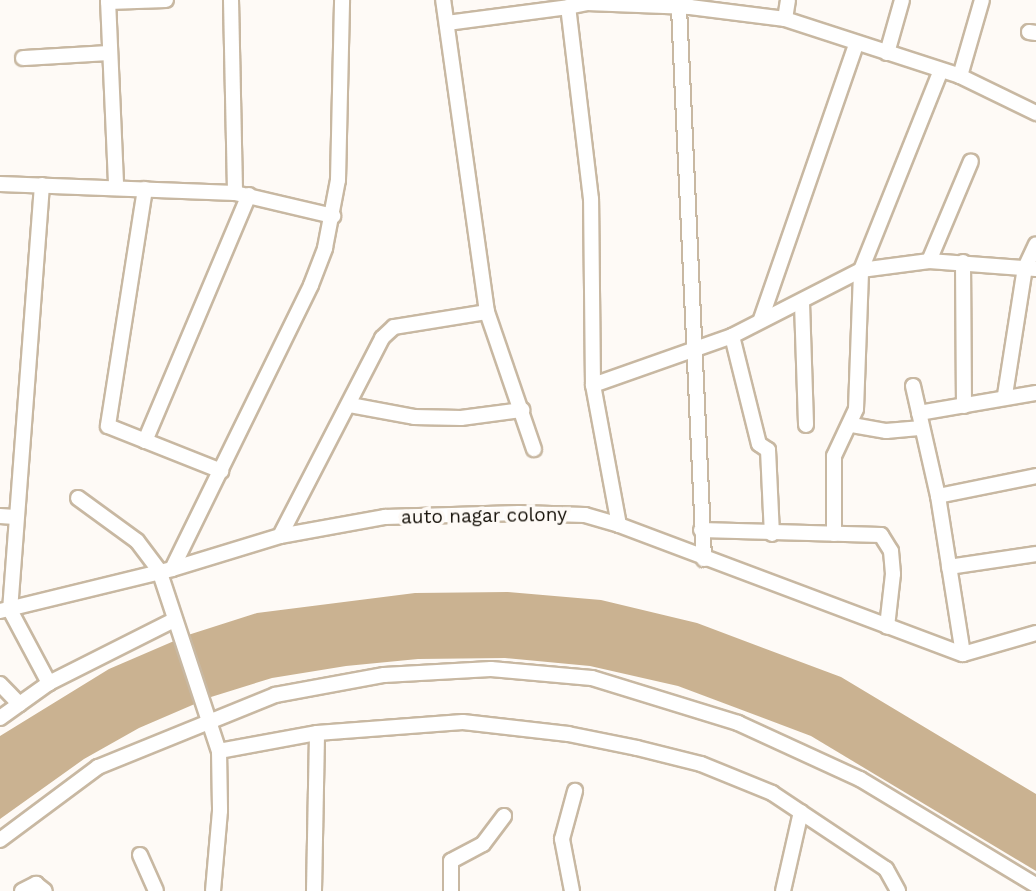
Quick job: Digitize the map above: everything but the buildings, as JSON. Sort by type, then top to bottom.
[{"type":"street","points":[[116,187],[108,1],[166,0]]},
{"type":"street","points":[[145,441],[242,194],[230,0]]},
{"type":"street","points":[[165,569],[222,471],[311,285],[333,216],[338,180],[342,0]]},
{"type":"street","points":[[443,0],[487,312],[534,449]]},
{"type":"street","points":[[785,19],[788,0]]},
{"type":"street","points":[[887,53],[902,0]]},
{"type":"street","points":[[960,76],[982,0]]},
{"type":"street","points":[[447,23],[528,6],[568,7],[587,1],[751,12],[785,19],[960,76],[1036,113]]},
{"type":"street","points":[[568,7],[591,199],[593,385],[619,525]]},
{"type":"street","points":[[679,8],[693,351],[699,393],[701,530],[704,559]]},
{"type":"street","points":[[761,318],[856,44]]},
{"type":"street","points":[[23,58],[110,53]]},
{"type":"street","points":[[834,534],[834,456],[852,425],[861,270],[941,70]]},
{"type":"street","points":[[929,261],[971,161]]},
{"type":"street","points":[[0,184],[242,194],[333,216]]},
{"type":"street","points":[[42,185],[8,516],[5,610],[49,683]]},
{"type":"street","points":[[145,189],[108,426],[222,471]]},
{"type":"street","points":[[1005,396],[1036,244]]},
{"type":"street","points":[[593,385],[732,336],[761,318],[802,303],[861,270],[929,261],[1031,268]]},
{"type":"street","points":[[963,262],[964,406]]},
{"type":"street","points":[[802,303],[806,425]]},
{"type":"street","points":[[280,536],[350,405],[374,353],[394,327],[487,312]]},
{"type":"street","points":[[732,336],[759,444],[768,450],[772,534]]},
{"type":"street","points":[[913,386],[938,496],[963,654],[1036,633]]},
{"type":"street","points":[[919,413],[1005,396],[1036,393]]},
{"type":"street","points":[[350,405],[414,417],[461,418],[522,410]]},
{"type":"street","points":[[852,425],[886,431],[922,428]]},
{"type":"street","points":[[938,496],[1036,476]]},
{"type":"street","points":[[78,498],[137,541],[165,569],[176,625],[219,751],[220,811],[212,891]]},
{"type":"street","name":"auto nagar colony","points":[[5,610],[280,536],[386,517],[519,513],[584,515],[619,525],[963,654]]},
{"type":"street","points":[[701,530],[772,534],[874,532],[885,540],[893,574],[887,626]]},
{"type":"street","points":[[949,567],[1036,554]]},
{"type":"street","points":[[0,718],[49,683],[176,625]]},
{"type":"street","points":[[0,840],[99,767],[208,715],[275,695],[384,675],[491,669],[592,678],[738,723],[860,779],[1036,885]]},
{"type":"street","points":[[0,684],[19,704]]},
{"type":"street","points":[[219,751],[317,733],[463,722],[568,734],[701,764],[772,793],[886,869],[898,891]]},
{"type":"street","points":[[314,891],[317,733]]},
{"type":"street","points":[[572,891],[562,839],[575,791]]},
{"type":"street","points":[[783,891],[801,812]]},
{"type":"street","points":[[451,891],[451,861],[483,844],[504,816]]},
{"type":"street","points":[[140,855],[156,891]]},
{"type":"street","points":[[22,891],[36,884],[45,891]]},
{"type":"shaded area","points":[[508,592],[601,600],[697,623],[841,677],[1036,794],[1036,871],[811,736],[678,686],[590,666],[505,658],[418,659],[346,666],[272,678],[211,697],[139,728],[84,759],[0,819],[0,736],[109,669],[188,635],[257,613],[415,593]]}]
